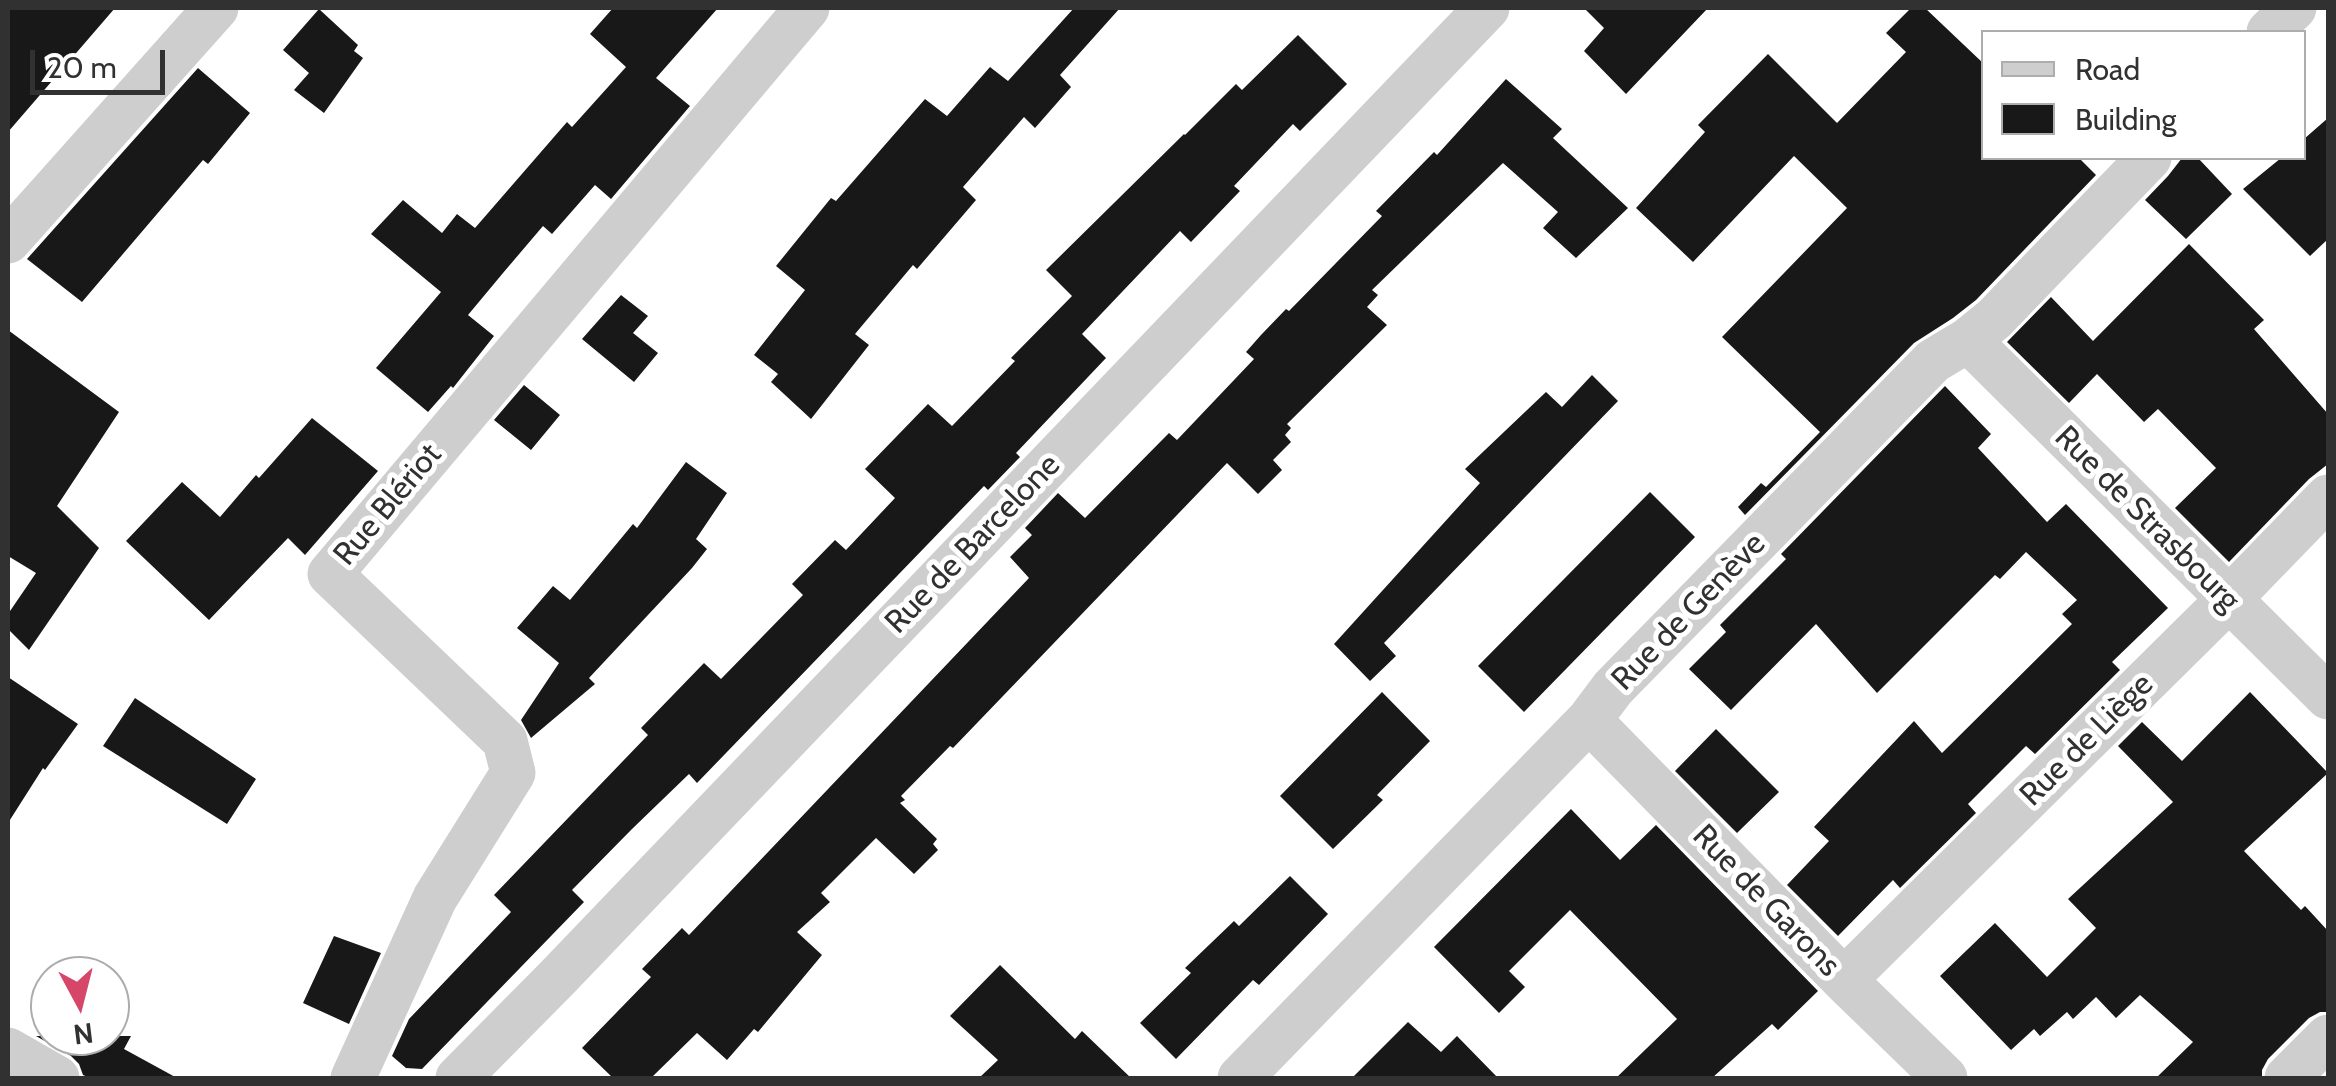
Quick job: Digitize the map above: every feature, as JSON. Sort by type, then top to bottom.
[{"type":"street","points":[[8,240],[216,8]]},
{"type":"street","name":"Rue Blériot","points":[[353,1078],[435,898],[513,774],[505,741],[330,574],[807,8]]},
{"type":"street","name":"Rue de Barcelone","points":[[458,1078],[1488,8]]},
{"type":"street","points":[[2271,30],[2294,8]]},
{"type":"street","name":"Rue de Genève","points":[[1240,1078],[1933,361],[1968,340],[1994,318],[2147,160]]},
{"type":"street","name":"Rue de Strasbourg","points":[[1968,340],[2328,697]]},
{"type":"street","name":"Rue de Liège","points":[[1844,980],[2328,497]]},
{"type":"street","name":"Rue de Garons","points":[[1589,720],[1945,1078]]},
{"type":"street","points":[[2287,1078],[2328,1036]]},
{"type":"street","points":[[8,1050],[57,1078]]},
{"type":"building","points":[[8,8],[115,8],[8,132]]},
{"type":"building","points":[[613,8],[718,8],[656,78],[690,106],[611,199],[595,185],[552,234],[543,226],[468,315],[494,336],[453,388],[428,412],[376,368],[441,292],[371,234],[403,200],[442,233],[457,214],[475,228],[567,122],[572,127],[626,67],[590,34]]},
{"type":"building","points":[[1074,8],[1120,8],[1060,75],[1071,87],[1035,128],[1024,117],[963,187],[976,200],[917,269],[913,265],[855,334],[869,345],[811,419],[771,382],[778,374],[754,355],[805,290],[776,266],[831,198],[836,201],[925,99],[947,116],[990,67],[1008,81]]},
{"type":"building","points":[[1584,8],[1708,8],[1626,94],[1584,51],[1604,28]]},
{"type":"building","points":[[1911,8],[1925,8],[1981,61],[1981,160],[2081,160],[2096,175],[1976,300],[1914,343],[1745,515],[1738,507],[1761,483],[1766,487],[1820,432],[1722,337],[1847,208],[1794,156],[1693,262],[1636,208],[1705,132],[1698,125],[1768,54],[1837,123],[1906,52],[1886,33]]},
{"type":"building","points":[[319,9],[358,45],[354,51],[363,58],[324,113],[294,90],[309,73],[283,50]]},
{"type":"building","points":[[1298,35],[1347,84],[1300,131],[1293,124],[1234,186],[1240,191],[1191,242],[1180,231],[1082,334],[1106,358],[1016,453],[1020,457],[988,490],[984,486],[697,783],[689,774],[572,890],[584,902],[422,1069],[406,1068],[392,1056],[409,1019],[511,912],[494,895],[648,735],[641,728],[704,663],[721,679],[803,595],[792,584],[835,540],[846,550],[895,498],[865,469],[928,404],[952,426],[1072,296],[1046,270],[1236,84],[1242,90]]},
{"type":"building","points":[[198,68],[250,113],[208,164],[203,160],[82,302],[27,259]]},
{"type":"building","points":[[1506,79],[1562,129],[1553,138],[1628,208],[1576,258],[1543,228],[1558,212],[1503,163],[1372,290],[1378,295],[1367,307],[1387,325],[1287,424],[1291,428],[1285,435],[1291,442],[1273,460],[1282,470],[1258,494],[1227,463],[953,748],[950,746],[901,796],[905,800],[900,803],[937,839],[933,844],[938,850],[914,874],[876,838],[821,893],[830,902],[797,932],[822,955],[758,1032],[754,1029],[727,1060],[697,1033],[651,1078],[613,1078],[582,1048],[651,977],[642,969],[682,928],[689,935],[1029,578],[1010,557],[1032,535],[1025,528],[1058,493],[1085,518],[1169,433],[1177,440],[1254,359],[1246,352],[1261,335],[1382,216],[1376,211],[1434,152],[1437,155]]},
{"type":"building","points":[[2328,118],[2328,239],[2310,256],[2243,189],[2279,160],[2306,160],[2306,137]]},
{"type":"building","points":[[2180,160],[2200,160],[2232,194],[2186,239],[2145,200]]},
{"type":"building","points":[[2189,244],[2264,320],[2254,329],[2328,414],[2328,464],[2229,562],[2175,508],[2216,468],[2158,409],[2144,422],[2097,374],[2069,403],[2007,342],[2051,297],[2093,341]]},
{"type":"building","points":[[621,295],[648,316],[633,333],[658,353],[634,382],[582,339]]},
{"type":"building","points":[[8,330],[119,412],[57,506],[99,548],[29,650],[8,629],[8,614],[36,573],[8,556]]},
{"type":"building","points":[[1592,375],[1618,401],[1384,643],[1396,656],[1370,681],[1334,644],[1480,483],[1465,469],[1546,392],[1562,407]]},
{"type":"building","points":[[524,385],[560,415],[531,450],[494,420]]},
{"type":"building","points":[[1945,386],[1991,434],[1978,448],[2047,522],[2066,504],[2168,608],[2112,662],[2120,670],[2035,754],[2026,746],[1968,804],[1976,813],[1900,888],[1893,880],[1838,936],[1787,885],[1829,841],[1814,827],[1914,721],[1942,753],[2072,624],[2062,614],[2077,600],[2026,552],[2000,579],[1995,575],[1877,693],[1816,624],[1731,710],[1689,669],[1726,632],[1720,625],[1786,559],[1781,554]]},
{"type":"building","points":[[312,418],[378,471],[305,555],[288,538],[209,620],[126,541],[182,482],[220,517]]},
{"type":"building","points":[[686,462],[727,493],[696,539],[707,549],[589,678],[595,684],[531,738],[521,720],[559,663],[517,628],[553,586],[570,600],[633,524],[637,528]]},
{"type":"building","points":[[1650,492],[1695,537],[1524,712],[1478,666]]},
{"type":"building","points":[[8,677],[78,724],[43,768],[8,823]]},
{"type":"building","points":[[1382,692],[1430,741],[1377,795],[1383,800],[1333,849],[1280,796]]},
{"type":"building","points":[[2250,692],[2328,773],[2244,851],[2301,910],[2305,906],[2328,931],[2328,1012],[2309,1018],[2268,1059],[2262,1078],[2156,1078],[2193,1042],[2140,995],[2116,1018],[2096,997],[2073,1019],[2067,1012],[2040,1036],[2034,1029],[2011,1050],[1940,976],[1995,923],[2047,977],[2096,928],[2068,899],[2173,802],[2118,746],[2142,722],[2182,761]]},
{"type":"building","points":[[135,698],[256,779],[227,824],[103,746]]},
{"type":"building","points":[[1716,729],[1779,792],[1737,833],[1675,771]]},
{"type":"building","points":[[1571,809],[1620,860],[1656,825],[1818,991],[1778,1030],[1772,1024],[1712,1078],[1616,1078],[1677,1019],[1570,910],[1509,971],[1525,987],[1499,1013],[1434,947]]},
{"type":"building","points":[[1290,876],[1328,914],[1259,985],[1253,980],[1176,1059],[1140,1023],[1191,973],[1185,968],[1234,921],[1239,926]]},
{"type":"building","points":[[334,936],[381,953],[349,1024],[303,1003]]},
{"type":"building","points":[[1000,965],[1075,1039],[1082,1031],[1131,1078],[979,1078],[998,1060],[950,1016]]},
{"type":"building","points":[[1408,1022],[1441,1052],[1457,1036],[1498,1078],[1352,1078]]},
{"type":"building","points":[[130,1052],[177,1078],[90,1078],[83,1075],[71,1056],[130,1056]]}]
